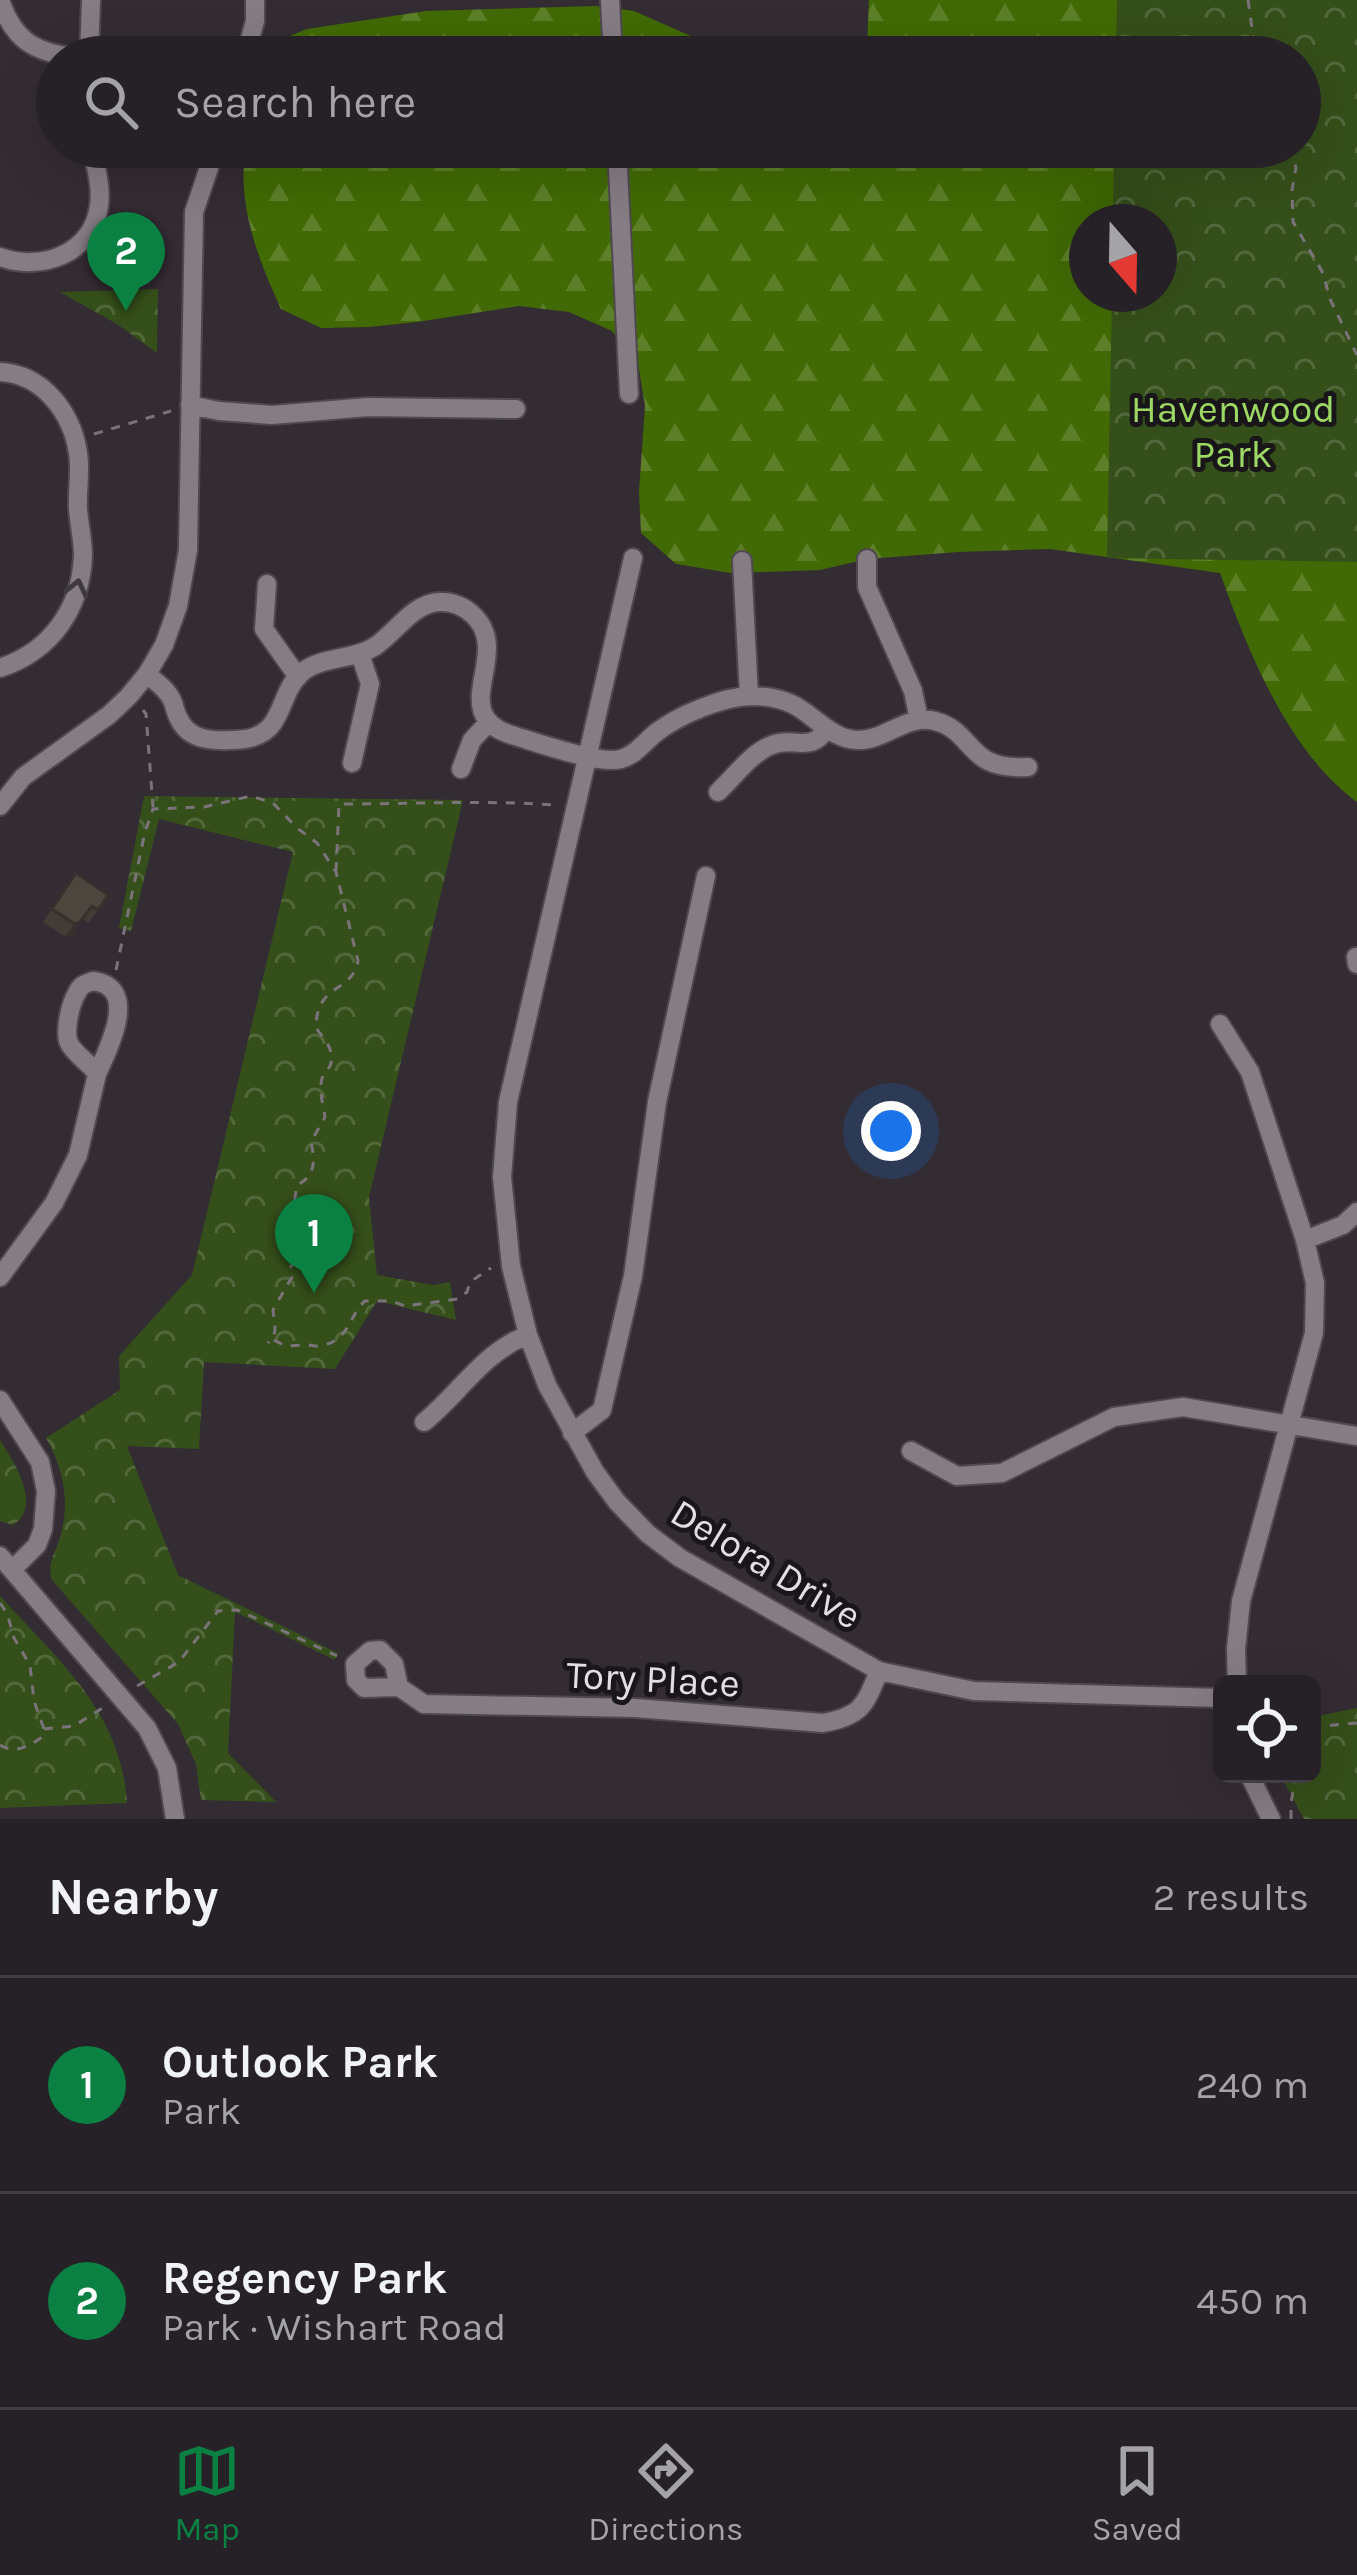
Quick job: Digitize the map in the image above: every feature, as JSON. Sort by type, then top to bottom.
[{"type":"street","points":[[0,0],[8,22],[36,48]]},
{"type":"street","points":[[90,36],[91,0]]},
{"type":"street","points":[[251,36],[255,0]]},
{"type":"street","points":[[610,0],[612,36]]},
{"type":"street","points":[[0,257],[42,263],[67,254],[86,236],[98,214],[95,168]]},
{"type":"street","points":[[0,806],[23,776],[129,696],[164,645],[178,606],[188,550],[194,212],[209,168]]},
{"type":"street","points":[[618,168],[629,394]]},
{"type":"street","points":[[0,372],[34,382],[63,411],[79,465],[83,554],[78,592],[56,632],[20,660],[0,668]]},
{"type":"street","points":[[190,405],[272,416],[368,407],[516,410]]},
{"type":"street","name":"Delora Drive","points":[[633,559],[508,1102],[502,1177],[511,1265],[527,1335],[547,1385],[617,1502],[663,1547],[880,1671],[974,1691],[1213,1698]]},
{"type":"street","points":[[867,559],[867,587],[913,692],[919,720]]},
{"type":"street","points":[[742,561],[749,697]]},
{"type":"street","points":[[267,584],[264,629],[298,677]]},
{"type":"street","points":[[147,674],[167,692],[184,728],[205,740],[253,738],[275,720],[298,677],[320,663],[379,643],[423,606],[447,602],[467,609],[482,625],[489,644],[479,700],[488,723],[507,734],[586,756],[621,759],[657,732],[724,700],[766,697],[792,704],[841,736],[868,739],[919,720],[942,724],[987,762],[1028,767]]},
{"type":"street","points":[[352,763],[370,684],[360,653]]},
{"type":"street","points":[[461,769],[472,740],[488,723]]},
{"type":"street","points":[[718,792],[763,750],[784,742],[815,742],[827,729]]},
{"type":"street","points":[[572,1433],[602,1410],[633,1276],[657,1102],[706,876]]},
{"type":"street","points":[[0,1277],[54,1203],[78,1155],[119,1005],[109,984],[93,981],[75,995],[67,1032],[71,1047],[98,1074]]},
{"type":"street","points":[[1220,1024],[1250,1072],[1316,1283],[1314,1333],[1241,1601],[1237,1675]]},
{"type":"street","points":[[1305,1240],[1343,1225],[1357,1212]]},
{"type":"street","points":[[424,1422],[499,1349],[527,1335]]},
{"type":"street","points":[[0,1400],[40,1462],[46,1491],[37,1546],[6,1563],[122,1695],[158,1747],[172,1789],[175,1819]]},
{"type":"street","points":[[911,1451],[957,1476],[1002,1473],[1114,1418],[1183,1407],[1357,1436]]},
{"type":"street","name":"Tory Place","points":[[399,1687],[394,1664],[380,1650],[370,1651],[355,1664],[356,1680],[364,1688],[399,1687],[424,1704],[635,1708],[823,1723],[847,1719],[865,1706],[880,1671]]},
{"type":"street","points":[[1253,1783],[1270,1819]]},
{"type":"path","points":[[1248,0],[1253,36]]},
{"type":"path","points":[[1296,168],[1293,222],[1323,273],[1357,355]]},
{"type":"path","points":[[75,440],[190,405]]},
{"type":"path","points":[[109,984],[115,975],[153,809],[146,713],[129,696]]},
{"type":"path","points":[[153,809],[262,797],[316,843],[335,872]]},
{"type":"path","points":[[511,1265],[484,1271],[458,1299],[405,1306],[365,1301],[346,1331],[326,1345],[291,1347],[270,1341],[277,1328],[273,1310],[300,1252],[292,1217],[297,1184],[309,1177],[314,1158],[311,1142],[325,1117],[322,1085],[332,1055],[315,1022],[320,1004],[357,969],[335,872],[339,804],[576,806]]},
{"type":"path","points":[[0,1603],[30,1665],[34,1701],[44,1730],[42,1737],[21,1749],[9,1750],[0,1744]]},
{"type":"path","points":[[44,1730],[74,1726],[179,1662],[218,1611],[238,1610],[355,1664]]},
{"type":"path","points":[[1321,1726],[1357,1723]]},
{"type":"path","points":[[1291,1819],[1294,1783]]},
{"type":"green space","points":[[869,0],[1357,0],[1357,802],[1310,756],[1273,698],[1220,573],[1050,549],[867,559],[820,570],[731,573],[676,564],[641,533],[645,406],[638,363],[612,331],[569,312],[519,306],[417,322],[321,328],[281,309],[257,251],[244,168],[1321,168],[1321,36],[867,36]]},
{"type":"green space","name":"Havenwood Park","points":[[1117,0],[1357,0],[1357,562],[1107,558],[1112,312],[1177,312],[1177,204],[1113,204],[1114,168],[1321,168],[1321,36],[1116,36]]},
{"type":"green space","points":[[596,6],[634,11],[691,36],[290,36],[307,29],[426,11]]},
{"type":"green space","points":[[158,289],[157,353],[60,292]]},
{"type":"green space","points":[[144,796],[463,800],[369,1197],[377,1275],[433,1285],[450,1282],[456,1320],[377,1301],[335,1369],[204,1362],[199,1449],[127,1446],[178,1575],[338,1653],[335,1660],[235,1612],[228,1753],[276,1802],[201,1800],[196,1764],[178,1724],[50,1574],[64,1521],[65,1497],[46,1438],[120,1390],[119,1356],[192,1275],[293,852],[159,819],[131,931],[119,928]]},
{"type":"green space","points":[[0,1440],[26,1496],[22,1517],[13,1525],[0,1521]]},
{"type":"green space","points":[[0,1596],[64,1665],[100,1714],[113,1741],[127,1803],[0,1808]]},
{"type":"green space","points":[[1357,1708],[1357,1819],[1304,1819],[1285,1783],[1321,1783],[1321,1715]]},
{"type":"building","points":[[76,873],[108,895],[98,910],[92,906],[75,924],[52,909]]},
{"type":"place","name":"Regency Park","points":[[126,311]]},
{"type":"place","name":"Outlook Park","points":[[314,1293]]}]
